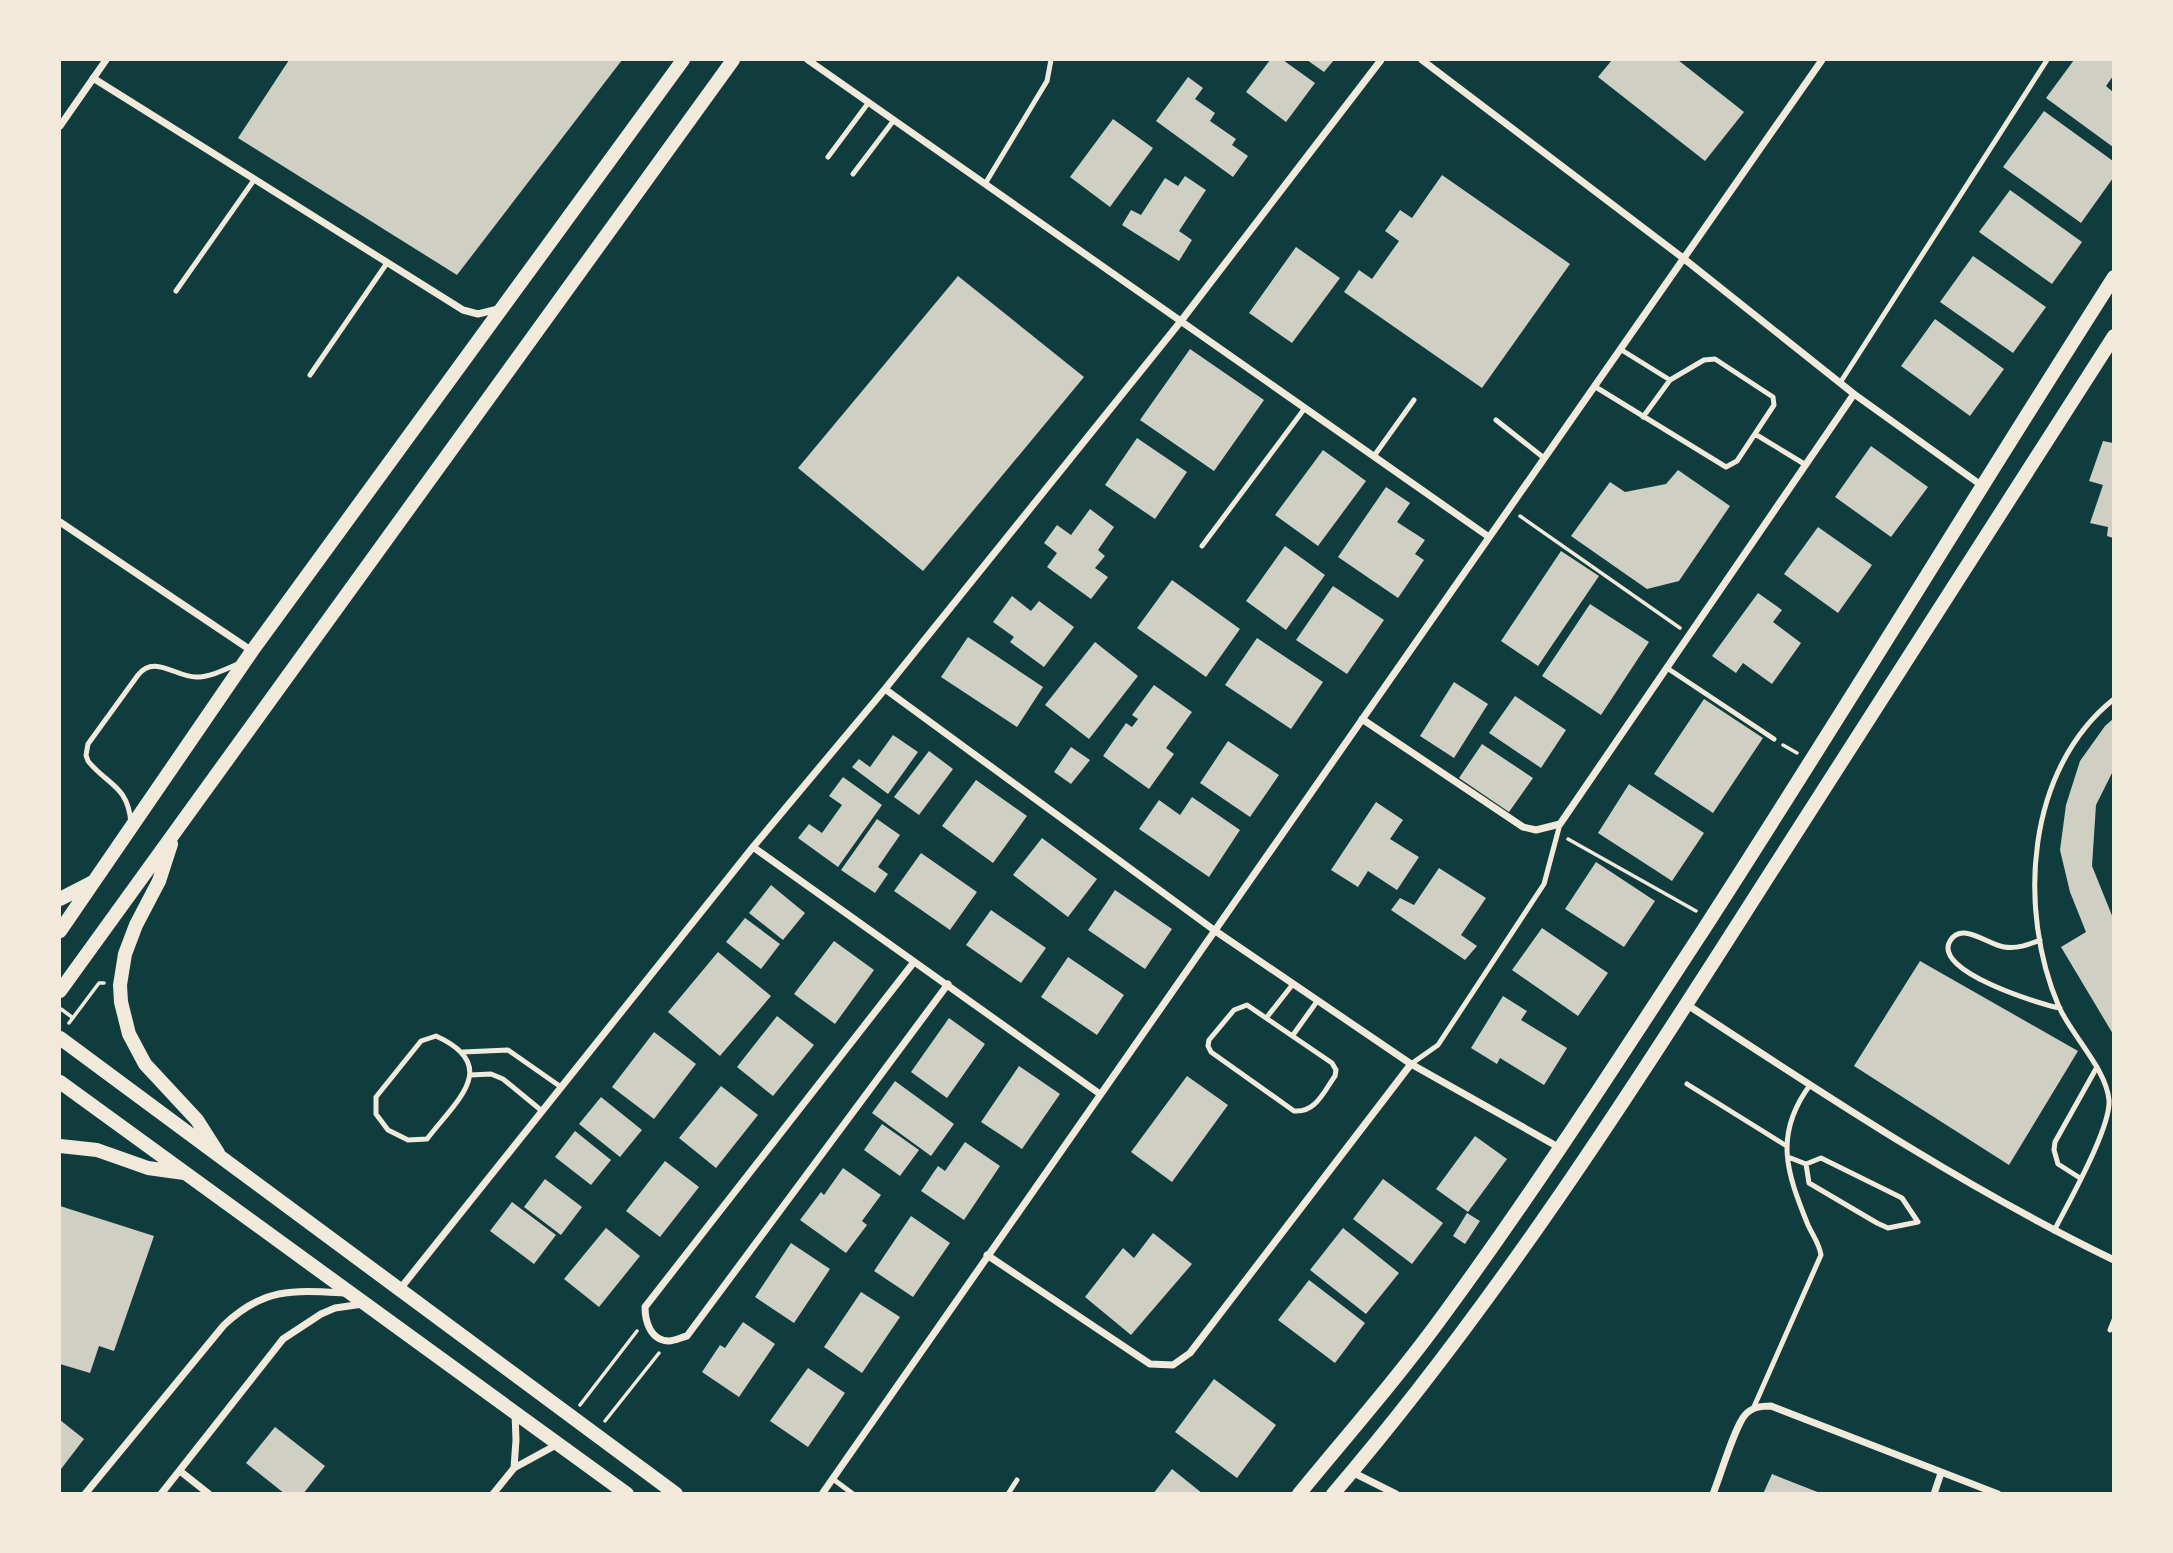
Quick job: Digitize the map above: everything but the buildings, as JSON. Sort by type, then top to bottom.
[{"type":"main road","points":[[60,931],[249,656],[683,60]]},
{"type":"main road","points":[[60,991],[733,60]]},
{"type":"main road","points":[[1299,1493],[1446,1311],[1560,1148],[1811,761],[2113,277]]},
{"type":"main road","points":[[1333,1493],[1484,1303],[1574,1174],[1686,1004],[2113,336]]},
{"type":"main road","points":[[174,833],[159,881],[129,939],[120,985],[124,1018],[136,1050],[156,1077],[197,1120],[220,1157]]},
{"type":"main road","points":[[60,899],[94,882]]},
{"type":"main road","points":[[63,1032],[220,1157],[676,1493]]},
{"type":"main road","points":[[60,1082],[627,1493]]},
{"type":"main road","points":[[60,1146],[97,1150],[148,1168],[185,1173]]},
{"type":"street","points":[[60,126],[106,60]]},
{"type":"street","points":[[808,60],[1489,537]]},
{"type":"street","points":[[400,1290],[753,846],[885,689],[1181,321],[1381,60]]},
{"type":"street","points":[[1422,60],[1683,258],[1854,394],[1981,485]]},
{"type":"street","points":[[822,1493],[1822,60]]},
{"type":"street","points":[[93,78],[463,310],[478,314],[502,307]]},
{"type":"street","points":[[1362,719],[1523,827],[1536,830],[1559,828],[1854,394]]},
{"type":"street","points":[[60,522],[249,656]]},
{"type":"street","points":[[885,689],[1214,930],[1293,984],[1411,1064],[1560,1148]]},
{"type":"street","points":[[753,846],[1100,1094]]},
{"type":"street","points":[[914,962],[645,1307],[645,1321],[654,1335],[668,1341],[687,1336],[948,984]]},
{"type":"street","points":[[1686,1004],[1891,1138],[2054,1231],[2113,1260]]},
{"type":"street","points":[[987,1255],[1150,1364],[1173,1365],[1190,1353],[1411,1064]]},
{"type":"street","points":[[86,1493],[224,1325],[237,1313],[267,1296],[284,1292],[302,1290],[351,1294]]},
{"type":"street","points":[[161,1493],[273,1350],[295,1329],[335,1308],[365,1304]]},
{"type":"street","points":[[1713,1493],[1742,1419],[1753,1409],[1771,1406],[1998,1493]]},
{"type":"street","points":[[513,1468],[516,1440],[514,1412]]},
{"type":"street","points":[[492,1493],[513,1468],[535,1454],[559,1444]]},
{"type":"street","points":[[180,1471],[209,1493]]},
{"type":"street","points":[[1352,1472],[1396,1493]]},
{"type":"street","points":[[1934,1493],[1941,1473]]},
{"type":"lane","points":[[985,184],[1047,82],[1051,60]]},
{"type":"lane","points":[[1840,383],[2047,60]]},
{"type":"lane","points":[[828,157],[869,102]]},
{"type":"lane","points":[[853,174],[894,120]]},
{"type":"lane","points":[[176,291],[254,180]]},
{"type":"lane","points":[[310,375],[387,263]]},
{"type":"lane","points":[[1620,349],[1670,380]]},
{"type":"lane","points":[[1594,386],[1726,467],[1737,461],[1774,405],[1773,397],[1767,391],[1715,359],[1704,360],[1670,380],[1643,416]]},
{"type":"lane","points":[[1374,456],[1413,400]]},
{"type":"lane","points":[[1202,546],[1306,408]]},
{"type":"lane","points":[[1496,420],[1544,458]]},
{"type":"lane","points":[[1755,434],[1806,465]]},
{"type":"lane","points":[[131,830],[125,799],[112,782],[88,761],[88,744],[138,675],[148,666],[159,666],[195,677],[213,675],[249,656]]},
{"type":"lane","points":[[1667,668],[1774,740]]},
{"type":"lane","points":[[2054,1231],[2105,1127],[2108,1115],[2107,1090],[2060,1007],[2048,975],[2040,940],[2035,886],[2042,813],[2054,775],[2074,741],[2113,699]]},
{"type":"lane","points":[[1411,1064],[1438,1045],[1544,884],[1559,828]]},
{"type":"lane","points":[[2040,940],[2018,947],[2006,947],[1994,945],[1965,932],[1956,935],[1950,942],[1948,951],[1951,960],[1958,965],[2005,991],[2031,1002],[2060,1007]]},
{"type":"lane","points":[[1267,1017],[1293,984]]},
{"type":"lane","points":[[1293,1035],[1318,1000]]},
{"type":"lane","points":[[1247,1005],[1267,1017],[1332,1063],[1336,1070],[1335,1076],[1312,1109],[1294,1111],[1211,1052],[1208,1046],[1209,1040],[1234,1010],[1241,1006],[1247,1005]]},
{"type":"lane","points":[[436,1036],[463,1052],[470,1066],[470,1083],[427,1139],[408,1140],[388,1130],[376,1114],[376,1097],[421,1041],[436,1036]]},
{"type":"lane","points":[[463,1052],[508,1050],[561,1087]]},
{"type":"lane","points":[[2080,1178],[2058,1164],[2055,1142],[2096,1067]]},
{"type":"lane","points":[[470,1074],[491,1074],[503,1079],[542,1111]]},
{"type":"lane","points":[[1687,1084],[1786,1145]]},
{"type":"lane","points":[[1753,1409],[1822,1255],[1791,1181],[1786,1145],[1797,1103],[1810,1085]]},
{"type":"lane","points":[[1788,1157],[1806,1164],[1821,1157],[1902,1198],[1918,1222],[1888,1228],[1877,1223],[1809,1183],[1806,1164]]},
{"type":"lane","points":[[2110,1330],[2113,1321]]},
{"type":"lane","points":[[833,1479],[853,1493]]},
{"type":"lane","points":[[1008,1493],[1017,1480]]},
{"type":"path","points":[[1509,509],[1690,635]]},
{"type":"path","points":[[1774,740],[1811,761]]},
{"type":"path","points":[[1559,828],[1710,919]]},
{"type":"path","points":[[63,1032],[99,983],[120,985]]},
{"type":"path","points":[[60,1008],[73,1018]]},
{"type":"path","points":[[570,1416],[645,1321]]},
{"type":"path","points":[[595,1434],[668,1341]]}]
